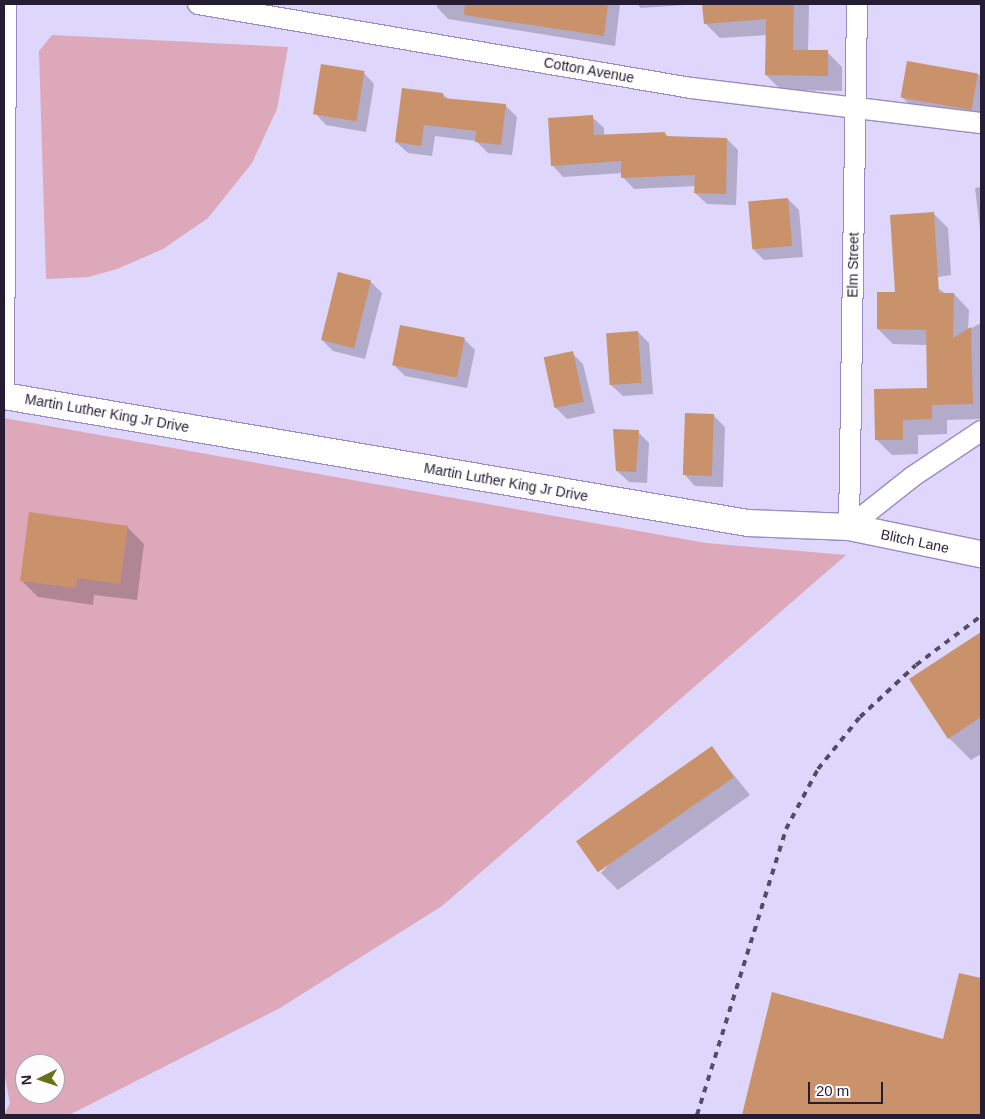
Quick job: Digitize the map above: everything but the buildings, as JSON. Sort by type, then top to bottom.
[{"type":"street","points":[[4,396],[6,4]]},
{"type":"street","name":"Cotton Avenue","points":[[198,4],[691,88],[981,123]]},
{"type":"street","name":"Elm Street","points":[[849,527],[857,4]]},
{"type":"street","name":"Martin Luther King Jr Drive","points":[[4,396],[748,523],[849,527]]},
{"type":"street","points":[[849,527],[912,477],[981,431]]},
{"type":"street","name":"Blitch Lane","points":[[849,527],[981,554]]},
{"type":"shaded area","points":[[52,35],[288,47],[277,109],[252,163],[208,218],[163,249],[117,269],[88,277],[46,279],[39,51]]},
{"type":"shaded area","points":[[4,418],[706,543],[846,555],[442,906],[280,1008],[69,1115],[4,1115],[10,1103],[4,1072]]},
{"type":"railway","points":[[697,1115],[786,829],[818,769],[860,717],[916,665],[981,616]]}]
